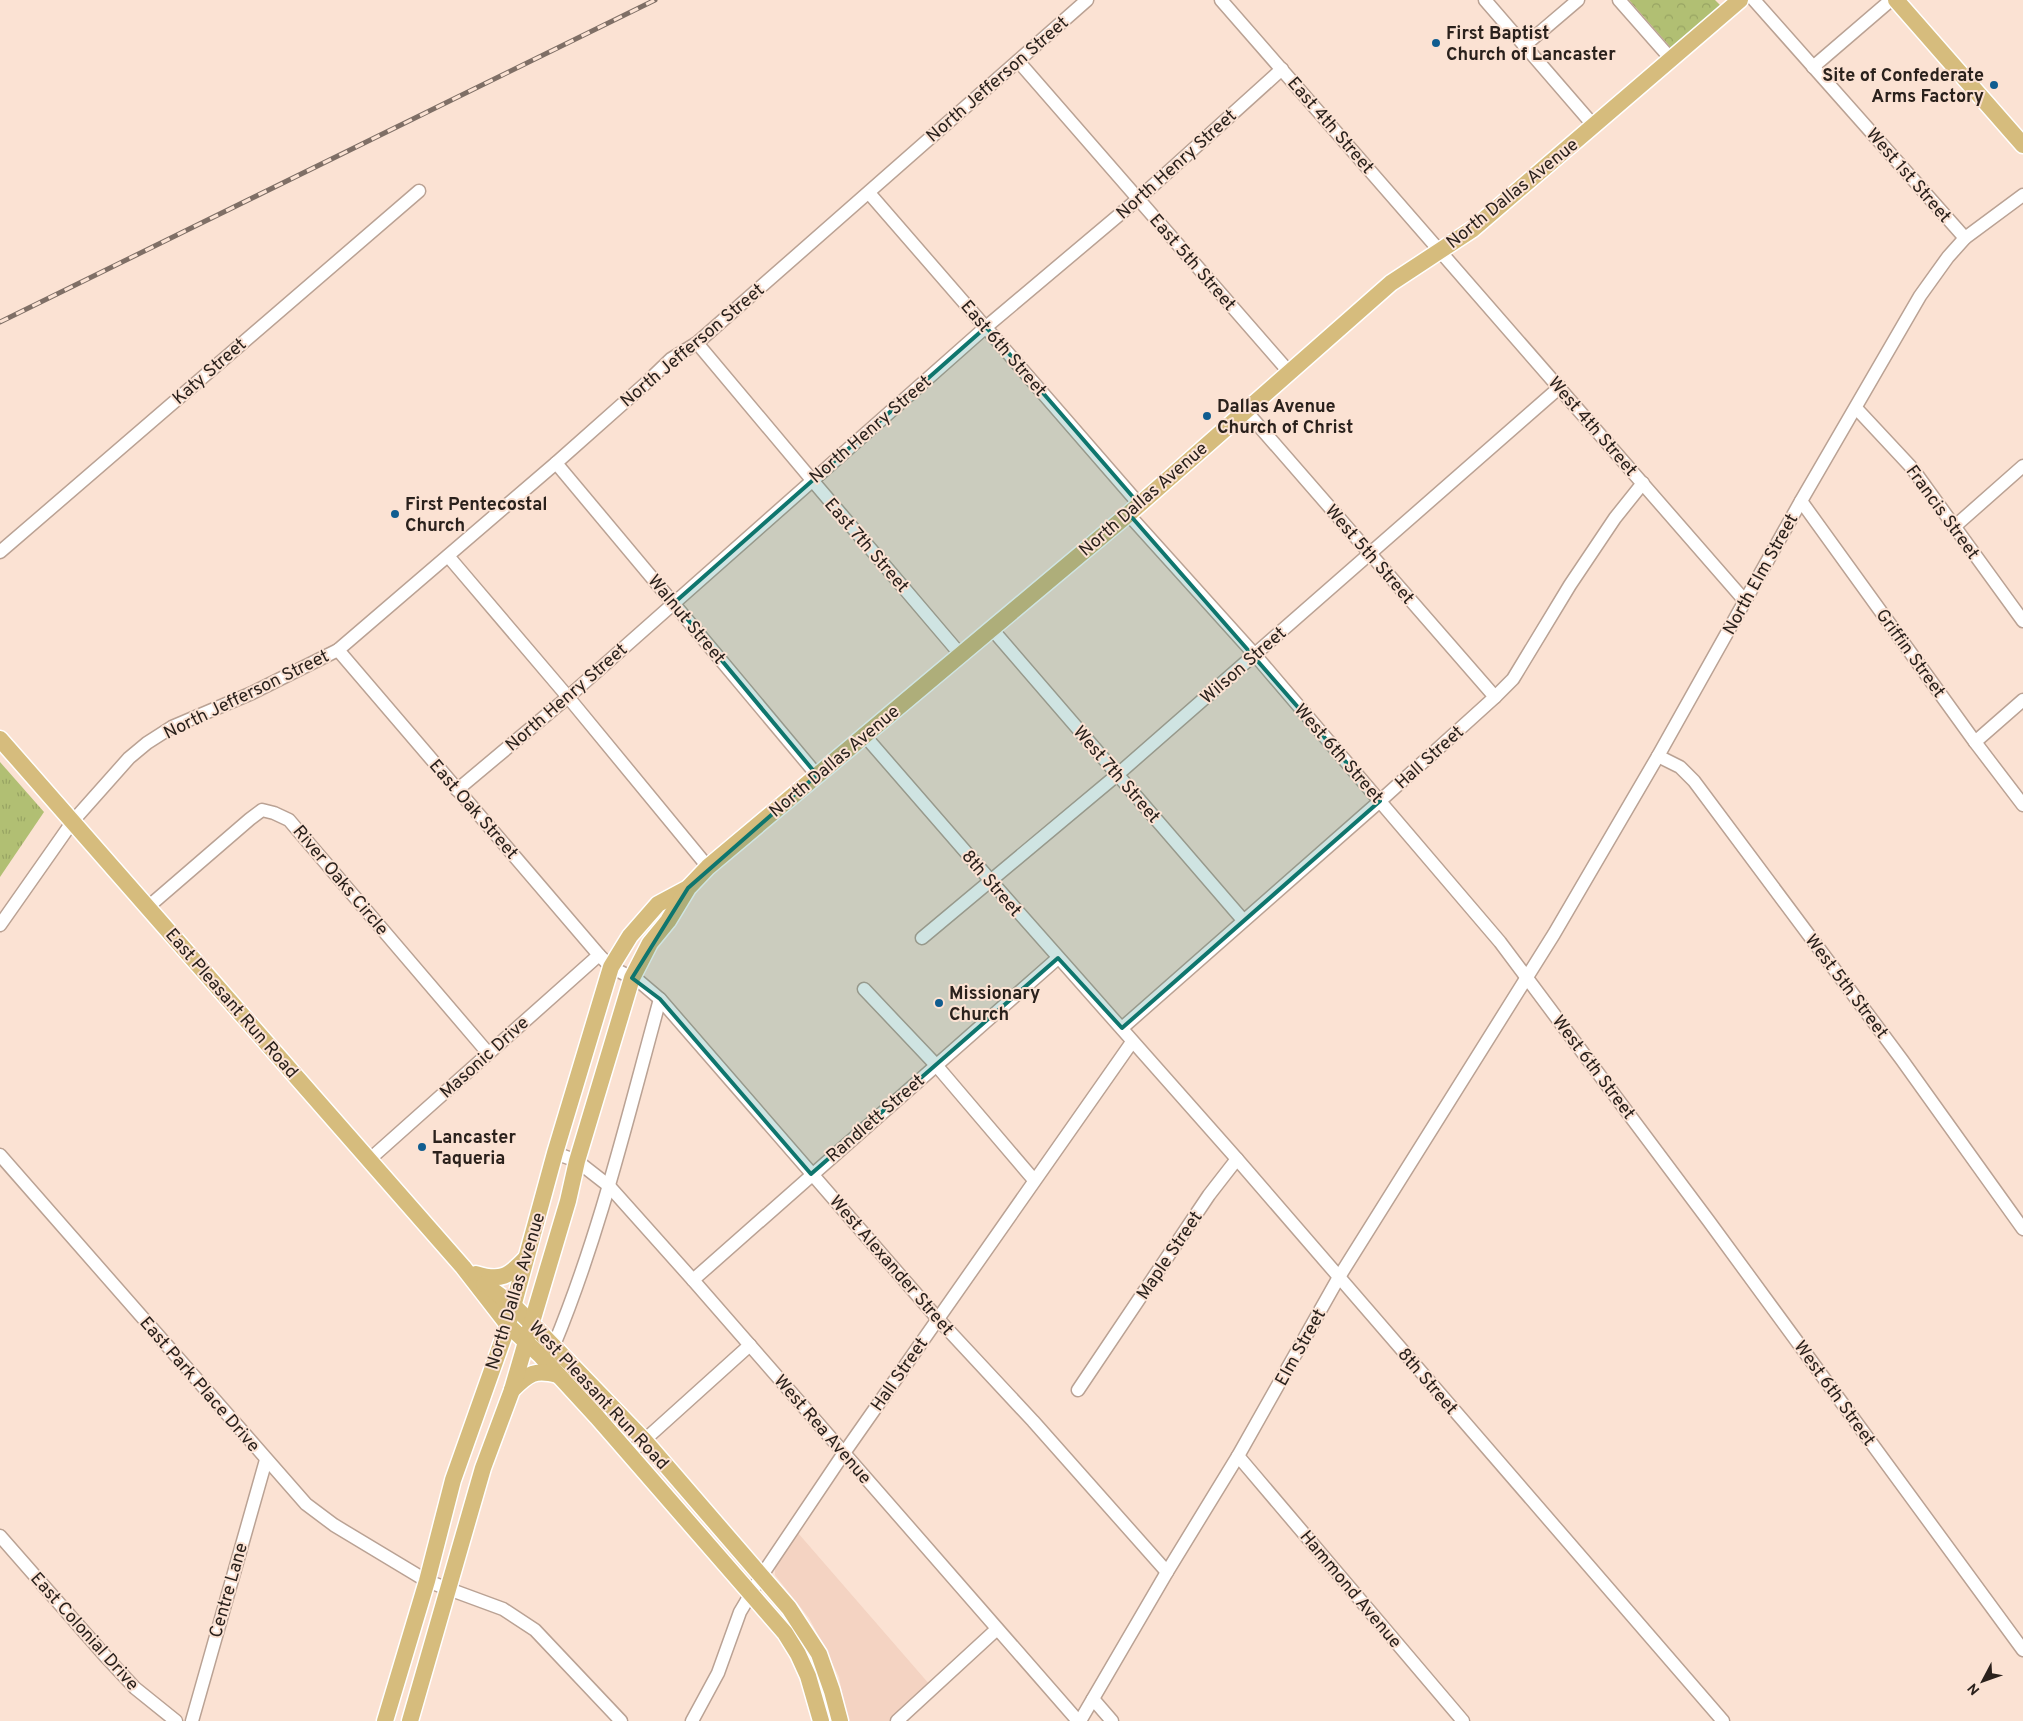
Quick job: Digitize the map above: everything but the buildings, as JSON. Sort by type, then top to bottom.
[{"type":"main road","name":"North Dallas Avenue","points":[[412,1713],[478,1487],[512,1390],[568,1201],[577,1161],[632,978],[650,943],[668,921],[688,888],[708,867],[1134,509],[1392,283],[1473,229],[1742,0]]},
{"type":"main road","points":[[1896,0],[2023,145]]},
{"type":"main road","name":"East Pleasant Run Road","points":[[0,739],[463,1267]]},
{"type":"main road","name":"North Dallas Avenue","points":[[385,1721],[427,1581],[453,1480],[508,1324],[555,1153],[611,967],[630,936],[658,904],[688,888]]},
{"type":"main road","points":[[463,1267],[493,1279],[506,1276],[526,1257]]},
{"type":"main road","name":"West Pleasant Run Road","points":[[463,1267],[513,1306],[554,1345],[644,1440],[762,1575],[789,1608],[819,1654],[840,1721]]},
{"type":"main road","name":"West Pleasant Run Road","points":[[463,1267],[508,1324],[558,1375],[629,1454],[785,1633],[798,1654],[808,1676],[821,1721]]},
{"type":"main road","points":[[512,1390],[528,1375],[537,1372],[545,1371],[558,1375]]},
{"type":"main road","points":[[453,1480],[478,1487]]},
{"type":"main road","points":[[391,1700],[412,1713]]},
{"type":"street","name":"North Jefferson Street","points":[[0,925],[73,821],[129,758],[147,743],[172,727],[252,693],[338,650],[556,463],[645,384],[670,358],[697,343],[1087,0]]},
{"type":"street","points":[[1485,0],[1594,126]]},
{"type":"street","points":[[1524,46],[1578,0]]},
{"type":"street","points":[[1619,0],[1671,59]]},
{"type":"street","name":"West 1st Street","points":[[1742,0],[1813,66],[1965,238]]},
{"type":"street","points":[[1813,66],[1891,0]]},
{"type":"street","name":"East 4th Street","points":[[1228,2],[1282,69],[1441,251]]},
{"type":"street","name":"East 5th Street","points":[[1018,61],[1290,373]]},
{"type":"street","name":"North Henry Street","points":[[458,790],[568,696],[986,327],[1138,199],[1282,69]]},
{"type":"street","name":"Katy Street","points":[[0,552],[419,191]]},
{"type":"street","name":"East 6th Street","points":[[869,193],[986,327],[1134,509]]},
{"type":"street","name":"North Elm Street","points":[[1527,977],[1658,756],[1920,296],[1948,257],[1965,238],[2023,195]]},
{"type":"street","name":"West 4th Street","points":[[1441,251],[1745,601]]},
{"type":"street","name":"East 7th Street","points":[[697,343],[960,654]]},
{"type":"street","name":"Wilson Street","points":[[922,938],[1117,775],[1560,388]]},
{"type":"street","name":"Francis Street","points":[[1856,408],[1912,468],[2023,621]]},
{"type":"street","name":"West 5th Street","points":[[1245,410],[1495,697]]},
{"type":"street","name":"Walnut Street","points":[[556,463],[817,775]]},
{"type":"street","points":[[1954,527],[2023,466]]},
{"type":"street","name":"Hall Street","points":[[1122,1028],[1380,801],[1513,679],[1570,585],[1615,518],[1643,484]]},
{"type":"street","name":"Griffin Street","points":[[1801,502],[1975,742],[2023,804]]},
{"type":"street","name":"West 6th Street","points":[[1134,509],[1255,655],[1500,942],[1702,1212],[2023,1650]]},
{"type":"street","points":[[448,556],[568,696],[708,867]]},
{"type":"street","name":"West 7th Street","points":[[991,628],[1243,920]]},
{"type":"street","name":"East Oak Street","points":[[338,650],[611,967]]},
{"type":"street","points":[[1975,742],[2023,700]]},
{"type":"street","name":"8th Street","points":[[865,736],[990,881],[1237,1159],[1723,1721]]},
{"type":"street","name":"West 5th Street","points":[[1658,756],[1680,768],[1694,781],[1902,1060],[2023,1229]]},
{"type":"street","name":"River Oaks Circle","points":[[148,907],[262,810],[274,813],[289,820],[488,1053]]},
{"type":"street","name":"Masonic Drive","points":[[370,1160],[599,955]]},
{"type":"street","name":"Randlett Street","points":[[693,1280],[1058,958]]},
{"type":"street","name":"West Alexander Street","points":[[611,967],[640,982],[660,999],[938,1319],[1033,1421],[1167,1572]]},
{"type":"street","name":"Elm Street","points":[[1079,1721],[1238,1456],[1339,1277],[1527,977]]},
{"type":"street","points":[[864,989],[936,1065],[1034,1180]]},
{"type":"street","points":[[554,1345],[566,1315],[609,1186],[660,999]]},
{"type":"street","name":"Hall Street","points":[[692,1721],[718,1672],[740,1612],[762,1575],[844,1453],[1132,1042]]},
{"type":"street","name":"West Rea Avenue","points":[[555,1153],[577,1161],[609,1186],[1079,1721]]},
{"type":"street","name":"East Park Place Drive","points":[[0,1155],[266,1460],[294,1491],[320,1515],[427,1581],[503,1608],[535,1630],[621,1721]]},
{"type":"street","name":"Maple Street","points":[[1078,1390],[1209,1195],[1237,1159]]},
{"type":"street","points":[[629,1454],[750,1345]]},
{"type":"street","name":"Hammond Avenue","points":[[1238,1456],[1463,1721]]},
{"type":"street","name":"Centre Lane","points":[[192,1721],[266,1460]]},
{"type":"street","name":"East Colonial Drive","points":[[0,1536],[135,1688],[176,1721]]},
{"type":"street","points":[[897,1721],[997,1629]]},
{"type":"street","points":[[1093,1699],[1112,1721]]},
{"type":"highlighted area","points":[[986,327],[1139,504],[1129,514],[1380,801],[1122,1028],[1058,958],[811,1174],[660,999],[632,978],[688,888],[817,775],[674,603]]},
{"type":"shaded area","points":[[798,1533],[930,1685],[890,1721],[847,1721],[839,1677],[824,1646],[809,1618],[775,1575],[775,1568]]},
{"type":"green space","points":[[1629,0],[1715,0],[1721,6],[1672,49]]},
{"type":"green space","points":[[0,762],[44,812],[0,877]]},
{"type":"railway","points":[[0,322],[655,0]]},
{"type":"place","name":"First Baptist Church of Lancaster","points":[[1436,43]]},
{"type":"place","name":"Site of Confederate Arms Factory","points":[[1994,85]]},
{"type":"place","name":"Dallas Avenue Church of Christ","points":[[1207,416]]},
{"type":"place","name":"First Pentecostal Church","points":[[395,514]]},
{"type":"place","name":"Missionary Church","points":[[939,1003]]},
{"type":"place","name":"Lancaster Taqueria","points":[[422,1147]]}]
